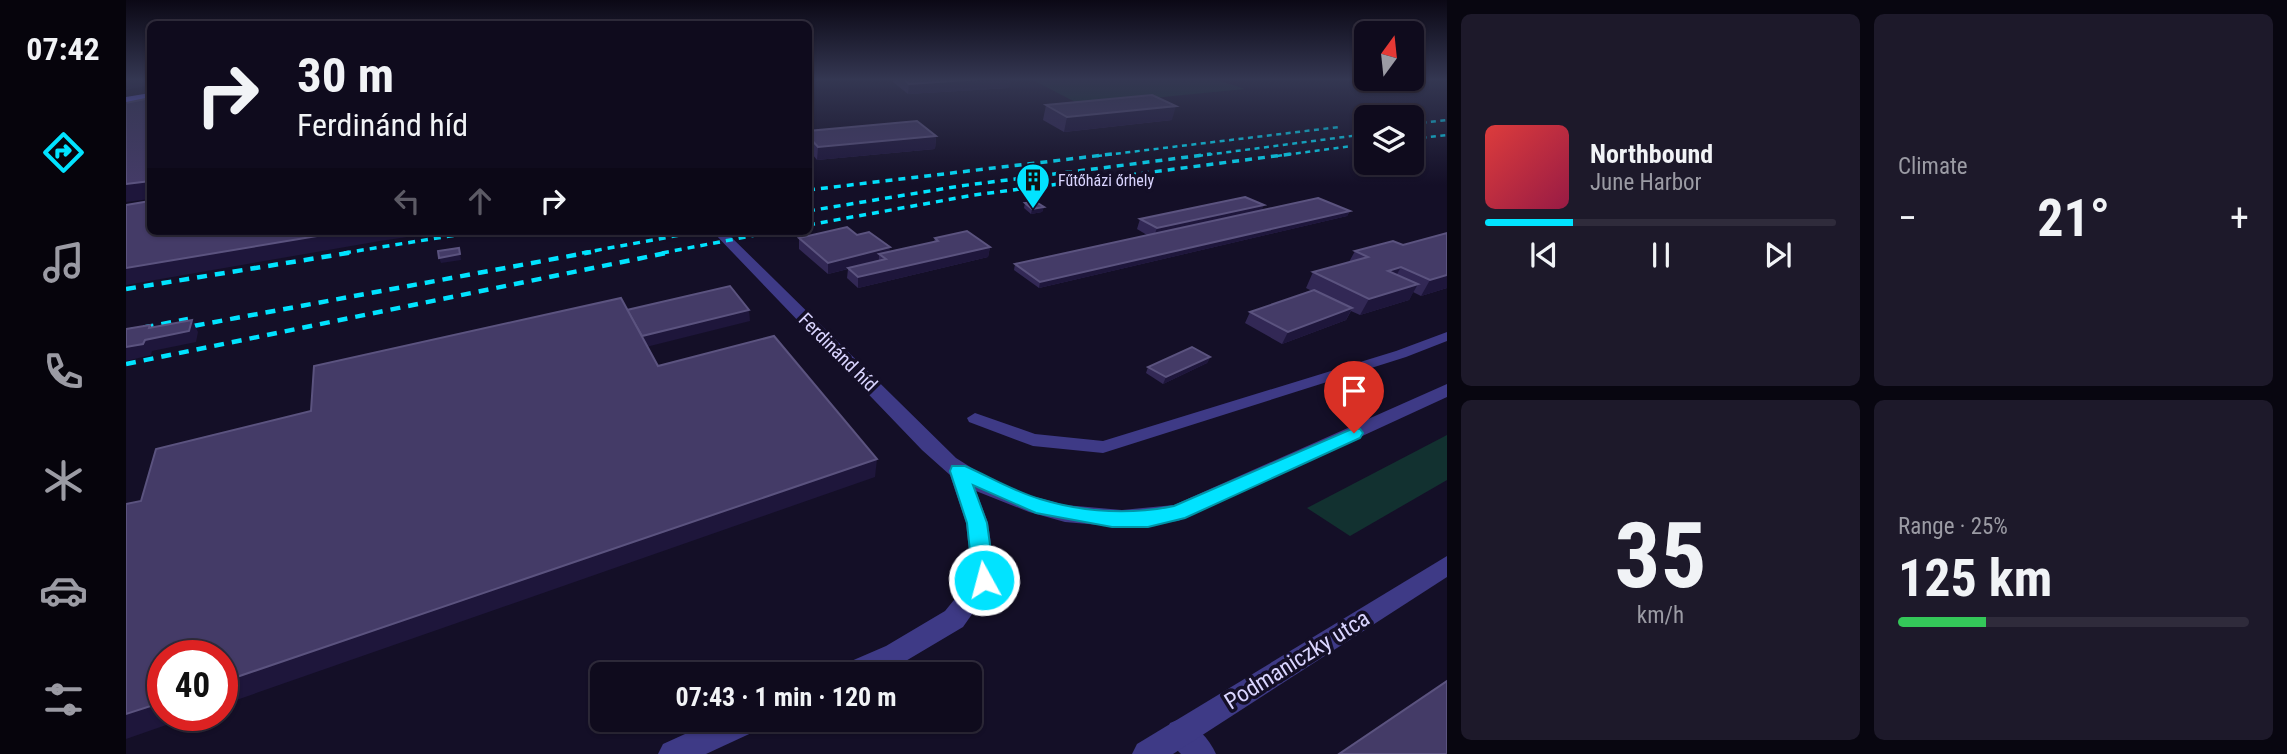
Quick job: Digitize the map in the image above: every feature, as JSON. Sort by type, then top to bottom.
[{"type":"street","name":"Ferdinánd híd","points":[[722,235],[953,466],[1036,506],[1112,520],[1148,519],[1178,513],[1447,390]]},
{"type":"street","name":"Ferdinánd híd","points":[[877,662],[954,619],[984,580],[977,523],[953,466]]},
{"type":"street","name":"Podmaniczky utca","points":[[1147,754],[1447,565]]},
{"type":"street","points":[[673,754],[721,732]]},
{"type":"street","points":[[1180,733],[1201,754]]},
{"type":"lane","points":[[975,418],[1033,440],[1103,447],[1401,354],[1447,336]]},
{"type":"green space","points":[[1447,435],[1447,480],[1350,536],[1307,508]]},
{"type":"building","points":[[126,114],[147,114],[147,181],[126,184]]},
{"type":"building","points":[[1062,114],[1095,114],[1067,117]]},
{"type":"building","points":[[917,121],[936,136],[818,147],[812,140],[812,131]]},
{"type":"building","points":[[1245,197],[1264,205],[1157,228],[1140,219]]},
{"type":"building","points":[[1318,198],[1350,211],[1040,282],[1015,264]]},
{"type":"building","points":[[147,202],[147,235],[323,235],[126,268],[126,205]]},
{"type":"building","points":[[1036,202],[1044,207],[1032,209],[1025,203]]},
{"type":"building","points":[[847,227],[857,235],[869,232],[890,247],[828,263],[799,238]]},
{"type":"building","points":[[967,231],[990,247],[858,277],[848,268],[886,259],[879,254],[938,241],[935,238]]},
{"type":"building","points":[[1447,233],[1447,275],[1430,280],[1401,267],[1388,271],[1418,284],[1369,299],[1313,272],[1368,257],[1355,251],[1393,241],[1403,245]]},
{"type":"building","points":[[459,248],[460,254],[439,258],[438,251]]},
{"type":"building","points":[[730,286],[749,310],[642,336],[627,310]]},
{"type":"building","points":[[1314,290],[1352,308],[1288,332],[1250,312]]},
{"type":"building","points":[[621,298],[658,366],[774,336],[877,459],[238,677],[238,640],[147,640],[147,707],[126,714],[126,504],[141,501],[156,449],[311,411],[314,366]]},
{"type":"building","points":[[192,320],[189,331],[145,340],[143,344],[126,347],[126,329],[150,325],[149,328]]},
{"type":"building","points":[[1192,347],[1210,357],[1166,377],[1148,367]]},
{"type":"building","points":[[1447,681],[1447,754],[1339,754]]},
{"type":"railway","points":[[1424,123],[1447,120]]},
{"type":"railway","points":[[1097,156],[1339,127]]},
{"type":"railway","points":[[1424,138],[1447,135]]},
{"type":"railway","points":[[1198,156],[1354,136]]},
{"type":"railway","points":[[1277,156],[1354,146]]},
{"type":"railway","points":[[812,190],[1112,154]]},
{"type":"railway","points":[[812,210],[960,186],[1211,154]]},
{"type":"railway","points":[[812,224],[974,195],[1291,154]]},
{"type":"railway","points":[[344,253],[456,235]]},
{"type":"railway","points":[[582,253],[680,235]]},
{"type":"railway","points":[[662,253],[756,235]]},
{"type":"railway","points":[[126,289],[354,252]]},
{"type":"railway","points":[[177,329],[591,252]]},
{"type":"railway","points":[[126,364],[671,252]]},
{"type":"railway","points":[[126,331],[188,319]]},
{"type":"place","name":"Fűtőházi őrhely","points":[[1033,210]]},
{"type":"route","points":[[984,580],[977,523],[959,471],[1036,506],[1112,520],[1148,519],[1178,513],[1354,433]]}]
